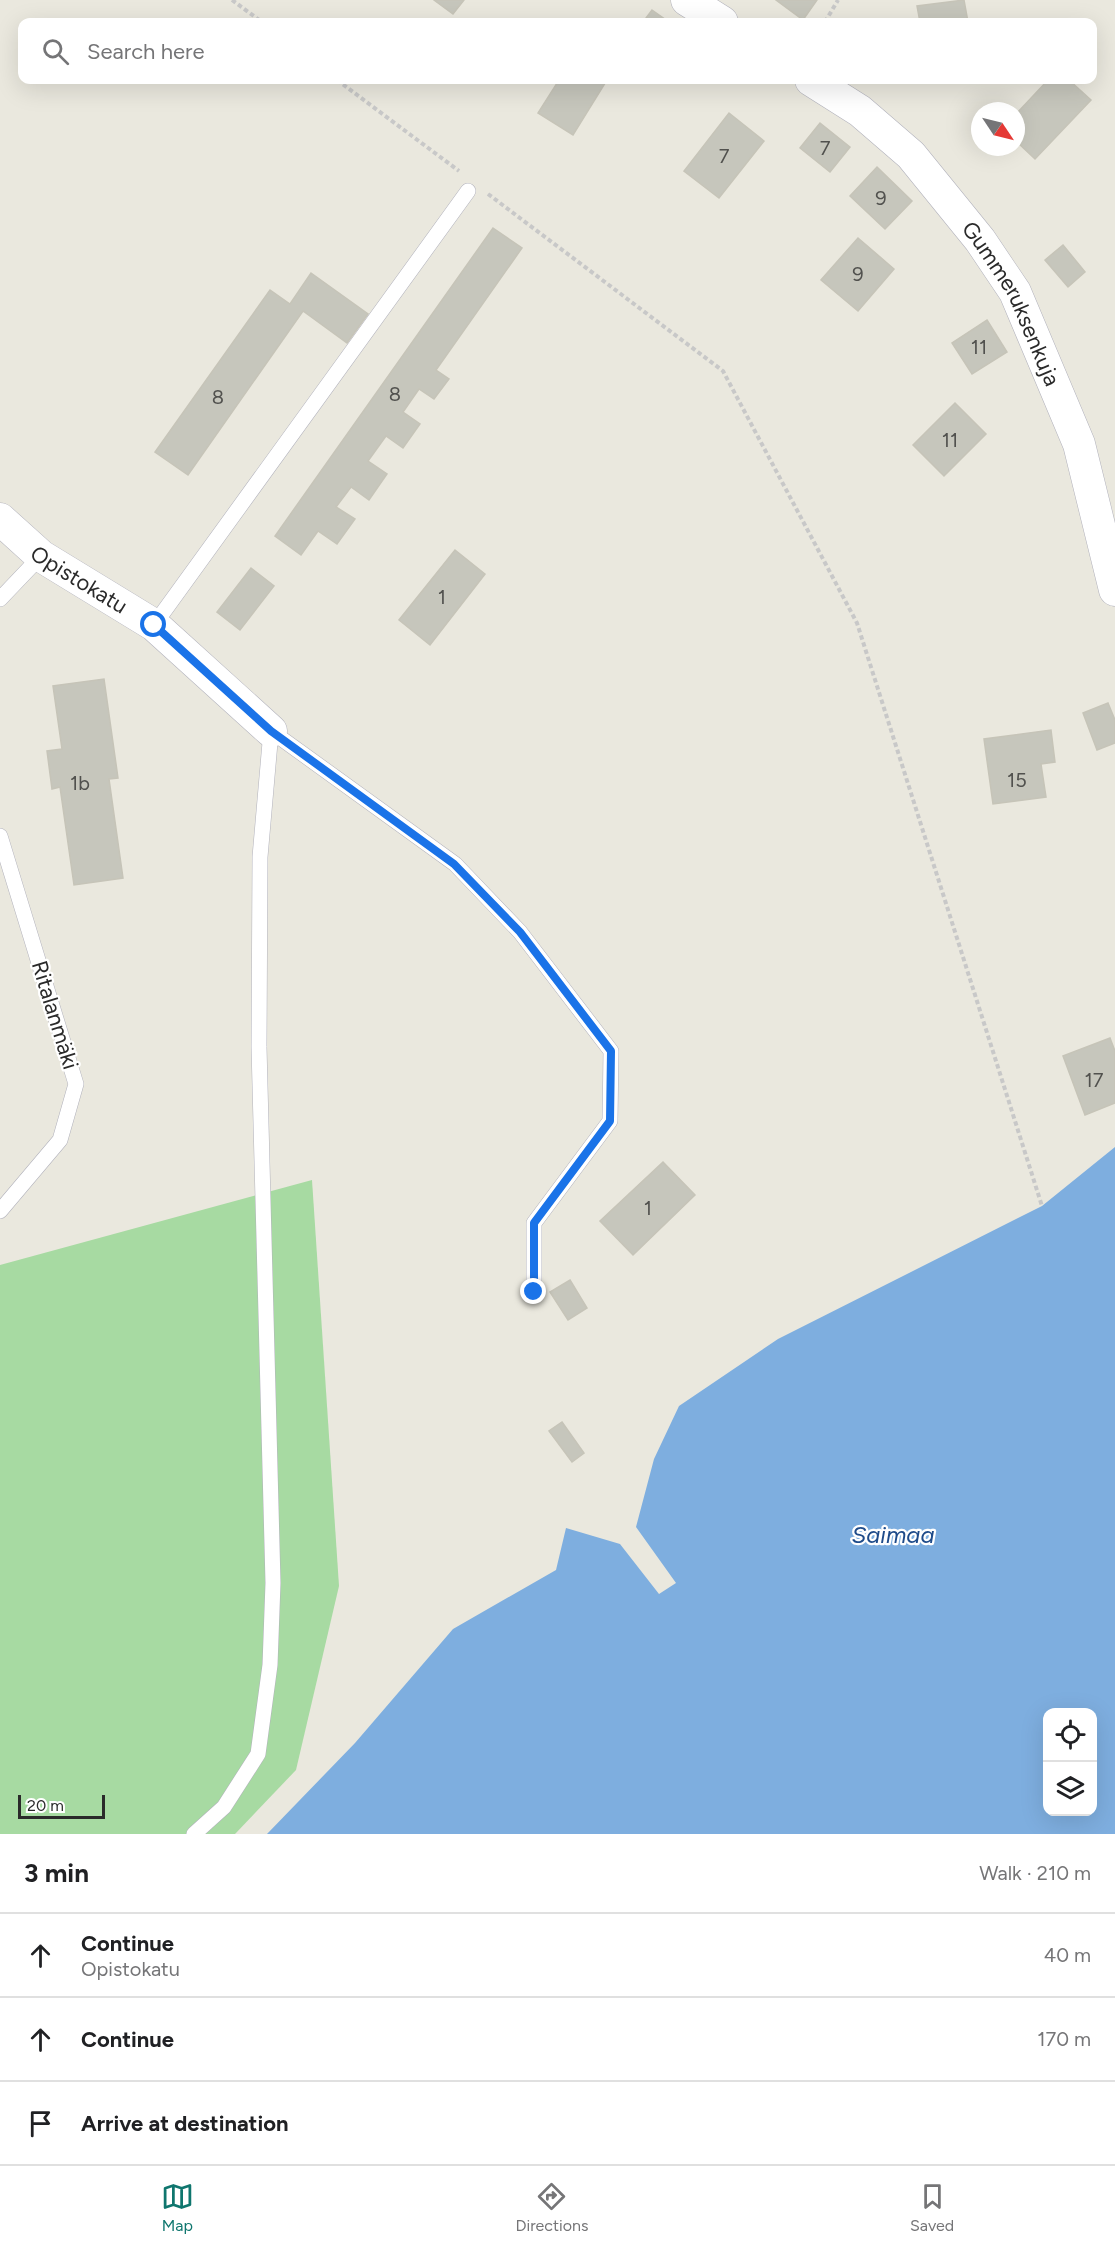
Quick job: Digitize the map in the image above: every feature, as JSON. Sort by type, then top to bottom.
[{"type":"street","points":[[687,0],[716,18]]},
{"type":"street","name":"Gummeruksenkuja","points":[[817,84],[860,111],[911,154],[980,240],[1015,292],[1079,444],[1115,590]]},
{"type":"street","name":"Opistokatu","points":[[0,519],[41,556],[154,625],[271,731]]},
{"type":"lane","points":[[154,625],[468,191]]},
{"type":"lane","points":[[0,599],[41,556]]},
{"type":"lane","points":[[271,731],[454,864],[520,932],[611,1051],[610,1121],[534,1223],[534,1292]]},
{"type":"lane","points":[[194,1834],[224,1807],[258,1754],[270,1665],[273,1584],[259,1047],[260,857],[271,731]]},
{"type":"lane","name":"Ritalanmäki","points":[[0,836],[76,1084],[60,1140],[0,1211]]},
{"type":"path","points":[[232,0],[257,18]]},
{"type":"path","points":[[827,18],[838,0]]},
{"type":"path","points":[[342,84],[459,172]]},
{"type":"path","points":[[488,193],[723,371],[857,623],[1042,1206]]},
{"type":"green space","points":[[312,1180],[339,1586],[296,1770],[235,1834],[0,1834],[0,1265]]},
{"type":"water","name":"Saimaa","points":[[1115,1147],[1115,1834],[267,1834],[355,1743],[453,1629],[556,1570],[566,1528],[620,1544],[659,1594],[676,1583],[636,1527],[654,1459],[679,1406],[778,1339],[1042,1206]]},
{"type":"building","points":[[434,0],[464,0],[453,14]]},
{"type":"building","points":[[776,0],[817,0],[804,18],[800,18]]},
{"type":"building","points":[[964,0],[967,18],[919,18],[917,6]]},
{"type":"building","points":[[652,10],[663,18],[646,18]]},
{"type":"building","points":[[556,84],[605,84],[573,135],[538,113]]},
{"type":"building","points":[[1044,84],[1073,84],[1091,100],[1035,159],[1025,150],[1025,104]]},
{"type":"building","points":[[729,113],[764,141],[719,198],[684,171]]},
{"type":"building","points":[[820,123],[850,147],[830,172],[800,148]]},
{"type":"building","points":[[877,167],[912,201],[885,229],[850,196]]},
{"type":"building","points":[[493,228],[522,248],[436,370],[449,379],[434,399],[419,389],[403,412],[420,424],[403,448],[386,436],[368,461],[387,474],[369,500],[351,487],[336,507],[355,519],[337,544],[318,531],[301,555],[275,536]]},
{"type":"building","points":[[858,238],[894,269],[858,311],[821,280]]},
{"type":"building","points":[[1063,245],[1085,272],[1068,287],[1045,260]]},
{"type":"building","points":[[311,273],[368,314],[347,343],[303,311],[188,475],[155,452],[270,290],[290,304]]},
{"type":"building","points":[[987,320],[1007,352],[972,374],[952,343]]},
{"type":"building","points":[[955,403],[986,434],[944,476],[913,445]]},
{"type":"building","points":[[455,550],[485,574],[430,645],[399,620]]},
{"type":"building","points":[[251,568],[274,586],[240,630],[217,612]]},
{"type":"building","points":[[104,679],[118,778],[109,779],[123,878],[74,885],[60,787],[52,789],[47,751],[62,749],[53,686]]},
{"type":"building","points":[[1108,703],[1115,720],[1115,743],[1097,750],[1083,713]]},
{"type":"building","points":[[1051,730],[1055,762],[1041,764],[1046,797],[993,804],[984,739]]},
{"type":"building","points":[[1110,1038],[1115,1051],[1115,1103],[1085,1115],[1063,1056]]},
{"type":"building","points":[[663,1162],[695,1195],[633,1255],[600,1221]]},
{"type":"building","points":[[570,1280],[587,1308],[568,1320],[550,1292]]},
{"type":"building","points":[[562,1422],[584,1453],[572,1462],[549,1431]]},
{"type":"route","points":[[154,625],[271,731],[454,864],[520,932],[611,1051],[610,1121],[534,1223],[534,1292]]}]
